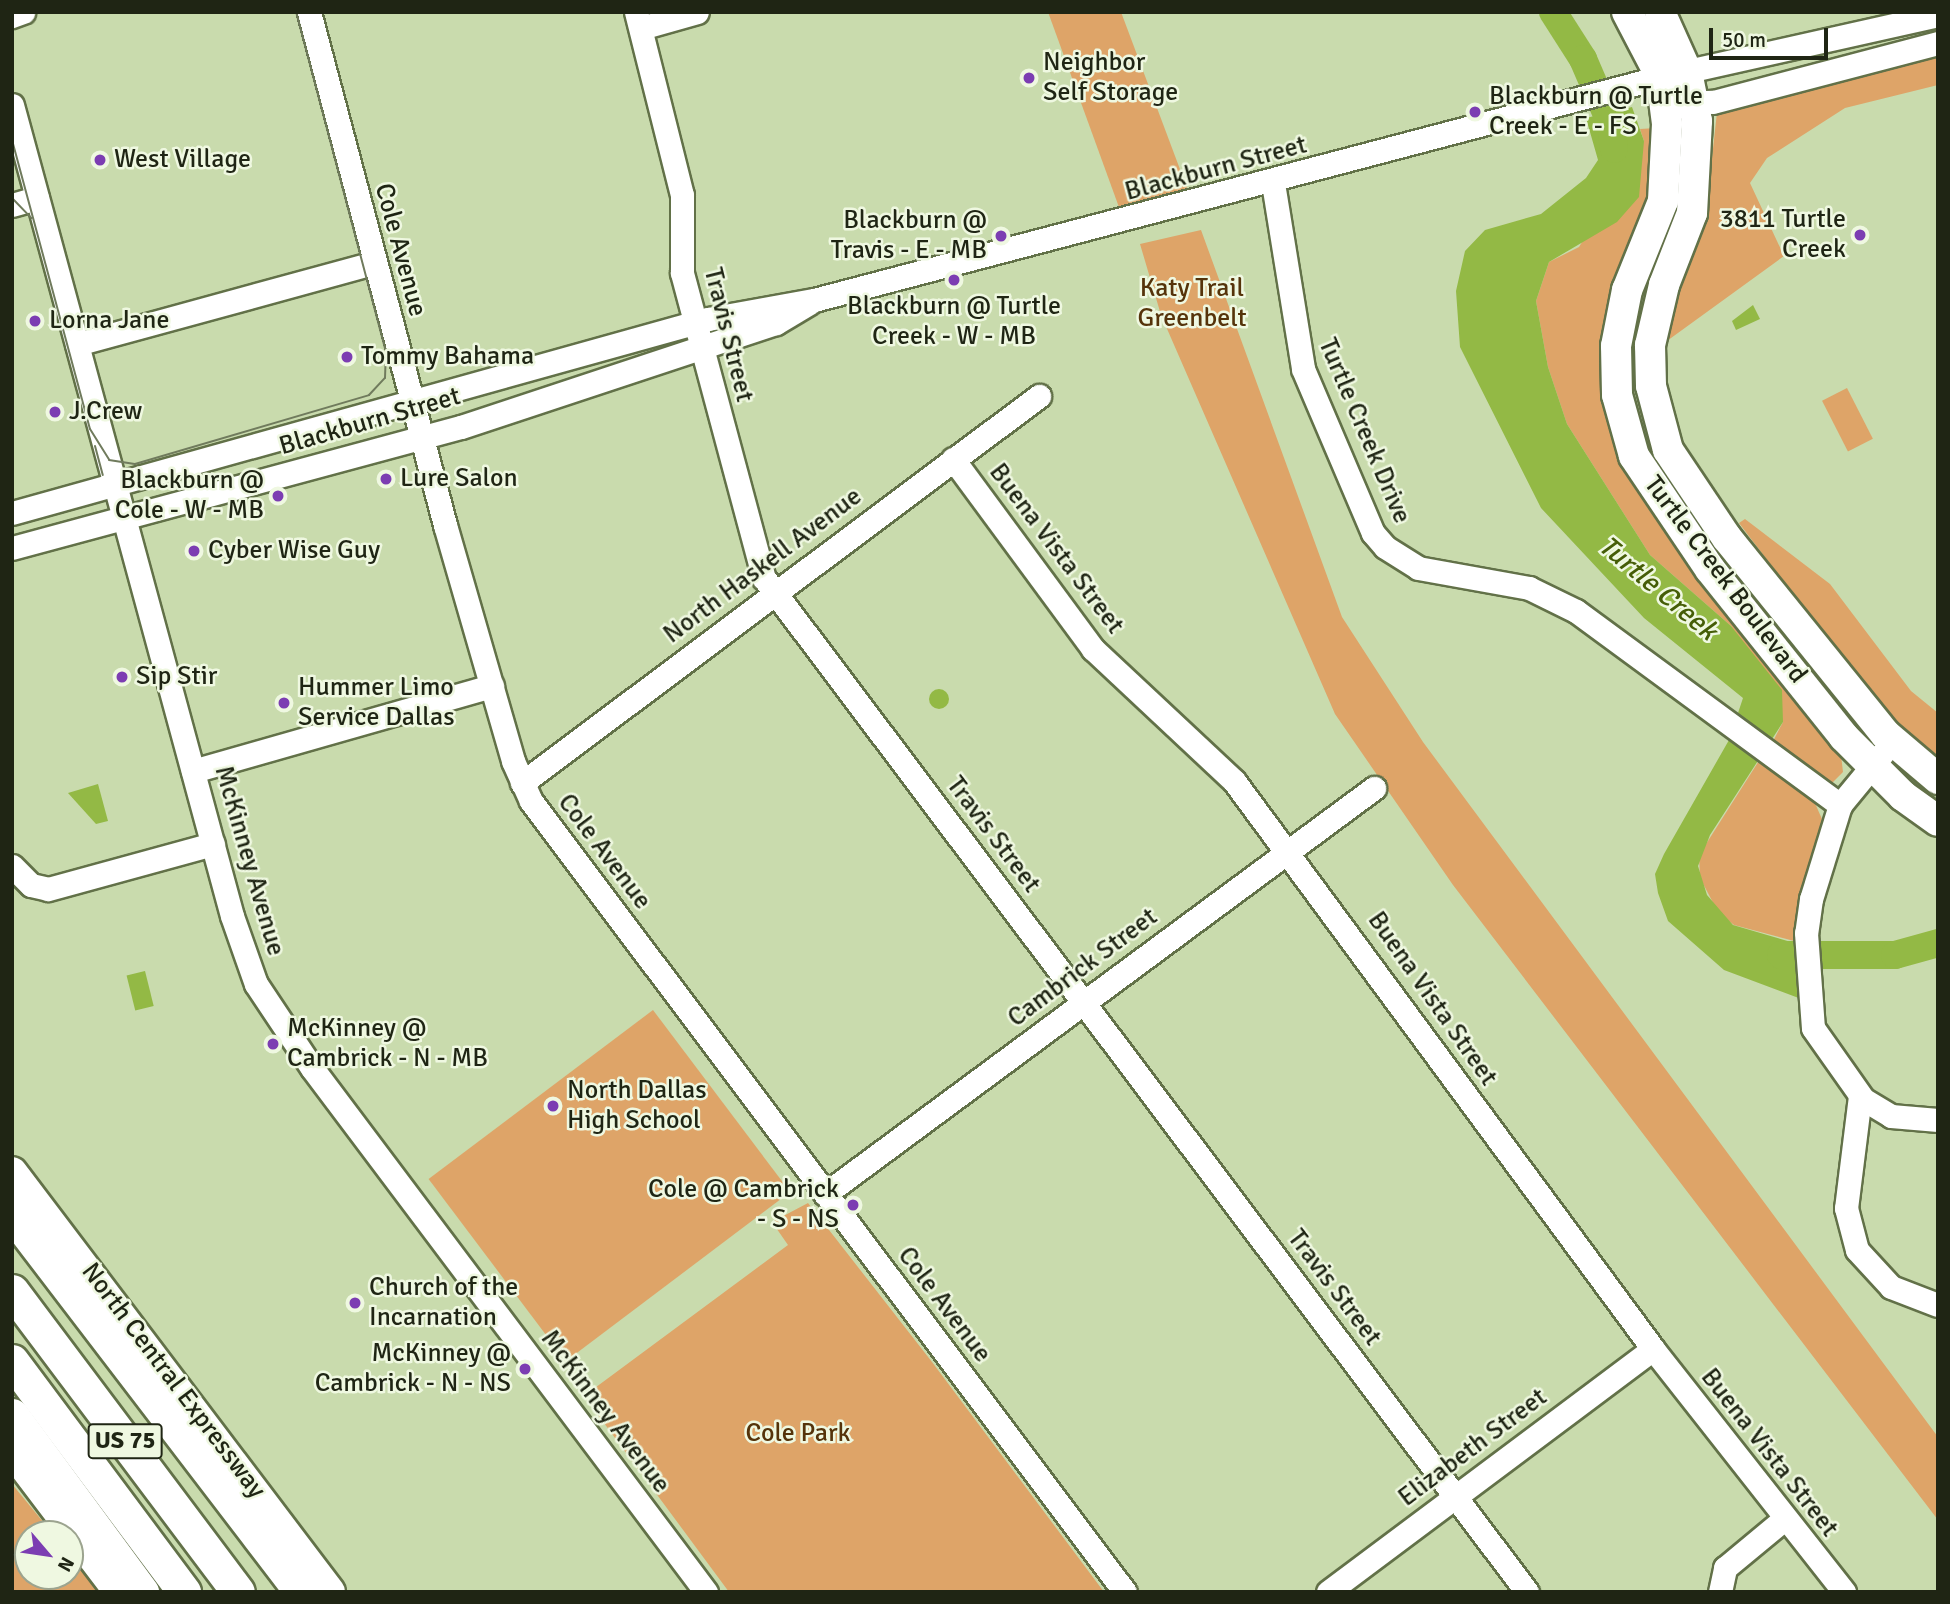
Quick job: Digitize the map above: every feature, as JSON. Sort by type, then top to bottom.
[{"type":"highway","points":[[12,1213],[301,1592]]},
{"type":"highway","name":"US 75","points":[[12,1291],[238,1592]]},
{"type":"highway","name":"US 75","points":[[12,1361],[184,1592]]},
{"type":"highway","points":[[12,1415],[142,1592]]},
{"type":"main road","name":"Turtle Creek Boulevard","points":[[1627,12],[1671,84],[1696,104],[1692,212],[1654,315],[1649,368],[1668,450],[1714,520],[1894,743],[1938,779]]},
{"type":"main road","name":"Turtle Creek Boulevard","points":[[1660,12],[1671,84],[1663,201],[1627,290],[1615,370],[1634,456],[1688,538],[1869,765],[1938,821]]},
{"type":"main road","points":[[1688,538],[1714,520]]},
{"type":"main road","name":"North Central Expressway","points":[[12,1172],[330,1592]]},
{"type":"main road","points":[[12,1451],[119,1592]]},
{"type":"street","points":[[12,16],[23,12]]},
{"type":"street","name":"Cole Avenue","points":[[309,12],[421,438],[522,783],[825,1194],[1125,1592]]},
{"type":"street","points":[[644,21],[697,12]]},
{"type":"street","points":[[1671,84],[1938,15]]},
{"type":"street","name":"Travis Street","points":[[644,21],[682,195],[682,273],[764,578],[1527,1592]]},
{"type":"street","points":[[1696,104],[1938,43]]},
{"type":"street","name":"Blackburn Street","points":[[12,513],[412,405],[694,323],[814,300],[1273,183],[1539,111],[1671,84]]},
{"type":"street","name":"McKinney Avenue","points":[[12,105],[20,168],[37,198],[241,945],[270,1008],[706,1592]]},
{"type":"street","name":"Turtle Creek Drive","points":[[1273,183],[1300,359],[1373,533],[1418,568],[1492,579],[1553,598],[1840,804]]},
{"type":"street","points":[[12,205],[37,198]]},
{"type":"street","points":[[77,344],[374,263]]},
{"type":"street","name":"Blackburn Street","points":[[12,548],[421,438],[776,323],[814,300]]},
{"type":"street","name":"North Haskell Avenue","points":[[522,783],[1040,396]]},
{"type":"street","name":"Buena Vista Street","points":[[953,459],[1076,629],[1213,758],[1289,852],[1653,1349],[1844,1592]]},
{"type":"street","points":[[193,771],[492,686]]},
{"type":"street","points":[[1894,743],[1869,765],[1840,804],[1806,933],[1808,996],[1813,1028],[1876,1107],[1938,1120]]},
{"type":"street","name":"Cambrick Street","points":[[825,1194],[1374,788]]},
{"type":"street","points":[[12,866],[31,885],[48,889],[213,844]]},
{"type":"street","points":[[1853,1146],[1869,1126],[1876,1107]]},
{"type":"street","points":[[1876,1107],[1853,1146],[1846,1208],[1857,1250],[1891,1287],[1938,1305]]},
{"type":"street","name":"Elizabeth Street","points":[[1328,1592],[1653,1349]]},
{"type":"street","points":[[1720,1592],[1725,1568],[1784,1519]]},
{"type":"green space","name":"Katy Trail Greenbelt","points":[[1048,12],[1121,12],[1187,188],[1120,210]]},
{"type":"green space","points":[[1938,56],[1938,85],[1845,108],[1767,158],[1750,183],[1784,256],[1660,346],[1707,204],[1717,112]]},
{"type":"green space","points":[[1656,128],[1656,182],[1619,275],[1627,469],[1841,755],[1843,772],[1831,784],[1770,747],[1783,722],[1731,626],[1650,555],[1567,424],[1548,367],[1536,301],[1549,262],[1579,247],[1644,141],[1640,129]]},
{"type":"green space","name":"Katy Trail Greenbelt","points":[[1201,230],[1342,617],[1423,742],[1938,1437],[1938,1520],[1453,885],[1335,714],[1161,315],[1140,244]]},
{"type":"green space","points":[[1847,388],[1873,439],[1848,451],[1822,401]]},
{"type":"green space","points":[[1745,519],[1830,584],[1911,691],[1938,713],[1938,763],[1894,724],[1847,665],[1739,523]]},
{"type":"green space","points":[[1762,756],[1810,792],[1822,819],[1794,941],[1734,925],[1718,912],[1700,878],[1699,855]]},
{"type":"green space","points":[[653,1010],[790,1192],[566,1361],[429,1179]]},
{"type":"green space","name":"Cole Park","points":[[808,1203],[932,1362],[1104,1592],[729,1592],[584,1396],[788,1245],[772,1222]]},
{"type":"green space","points":[[12,1484],[42,1520],[14,1520],[14,1590],[84,1590],[84,1573],[99,1592],[12,1592]]},
{"type":"water","points":[[1632,107],[1644,141],[1639,197],[1617,222],[1549,262],[1536,301],[1548,367],[1567,424],[1650,555],[1731,626],[1782,690],[1783,722],[1710,835],[1698,866],[1707,895],[1733,925],[1798,944],[1804,1000],[1724,970],[1668,921],[1658,893],[1655,874],[1729,740],[1743,698],[1644,618],[1541,508],[1460,347],[1456,291],[1465,251],[1485,230],[1541,214],[1586,178],[1598,160],[1586,118]]},
{"type":"water","points":[[1753,305],[1760,319],[1736,330],[1732,321]]},
{"type":"water","points":[[935,689],[943,689],[949,699],[943,709],[935,709],[929,703],[929,695]]},
{"type":"water","points":[[98,784],[108,821],[96,824],[68,793]]},
{"type":"water","points":[[145,971],[154,1006],[135,1011],[127,976]]},
{"type":"waterway","name":"Turtle Creek","points":[[1553,12],[1583,59],[1611,124],[1614,149]]},
{"type":"waterway","name":"Turtle Creek","points":[[1781,955],[1895,955],[1938,943]]},
{"type":"tram line","points":[[12,140],[90,429],[109,460],[135,464],[369,395],[385,378],[386,352],[296,12]]},
{"type":"tram line","points":[[12,198],[31,218]]},
{"type":"tram line","points":[[95,446],[103,475]]},
{"type":"place","name":"Neighbor Self Storage","points":[[1029,78]]},
{"type":"place","name":"Blackburn @ Turtle Creek - E - FS","points":[[1475,112]]},
{"type":"place","name":"West Village","points":[[100,160]]},
{"type":"place","name":"3811 Turtle Creek","points":[[1860,235]]},
{"type":"place","name":"Blackburn @ Travis - E - MB","points":[[1001,236]]},
{"type":"place","name":"Blackburn @ Turtle Creek - W - MB","points":[[954,280]]},
{"type":"place","name":"Lorna Jane","points":[[35,321]]},
{"type":"place","name":"Tommy Bahama","points":[[347,357]]},
{"type":"place","name":"J.Crew","points":[[55,412]]},
{"type":"place","name":"Lure Salon","points":[[386,479]]},
{"type":"place","name":"Blackburn @ Cole - W - MB","points":[[278,496]]},
{"type":"place","name":"Cyber Wise Guy","points":[[194,551]]},
{"type":"place","name":"Sip Stir","points":[[122,677]]},
{"type":"place","name":"Hummer Limo Service Dallas","points":[[284,703]]},
{"type":"place","name":"McKinney @ Cambrick - N - MB","points":[[273,1044]]},
{"type":"place","name":"North Dallas High School","points":[[553,1106]]},
{"type":"place","name":"Cole @ Cambrick - S - NS","points":[[853,1205]]},
{"type":"place","name":"Church of the Incarnation","points":[[355,1303]]},
{"type":"place","name":"McKinney @ Cambrick - N - NS","points":[[525,1369]]}]
